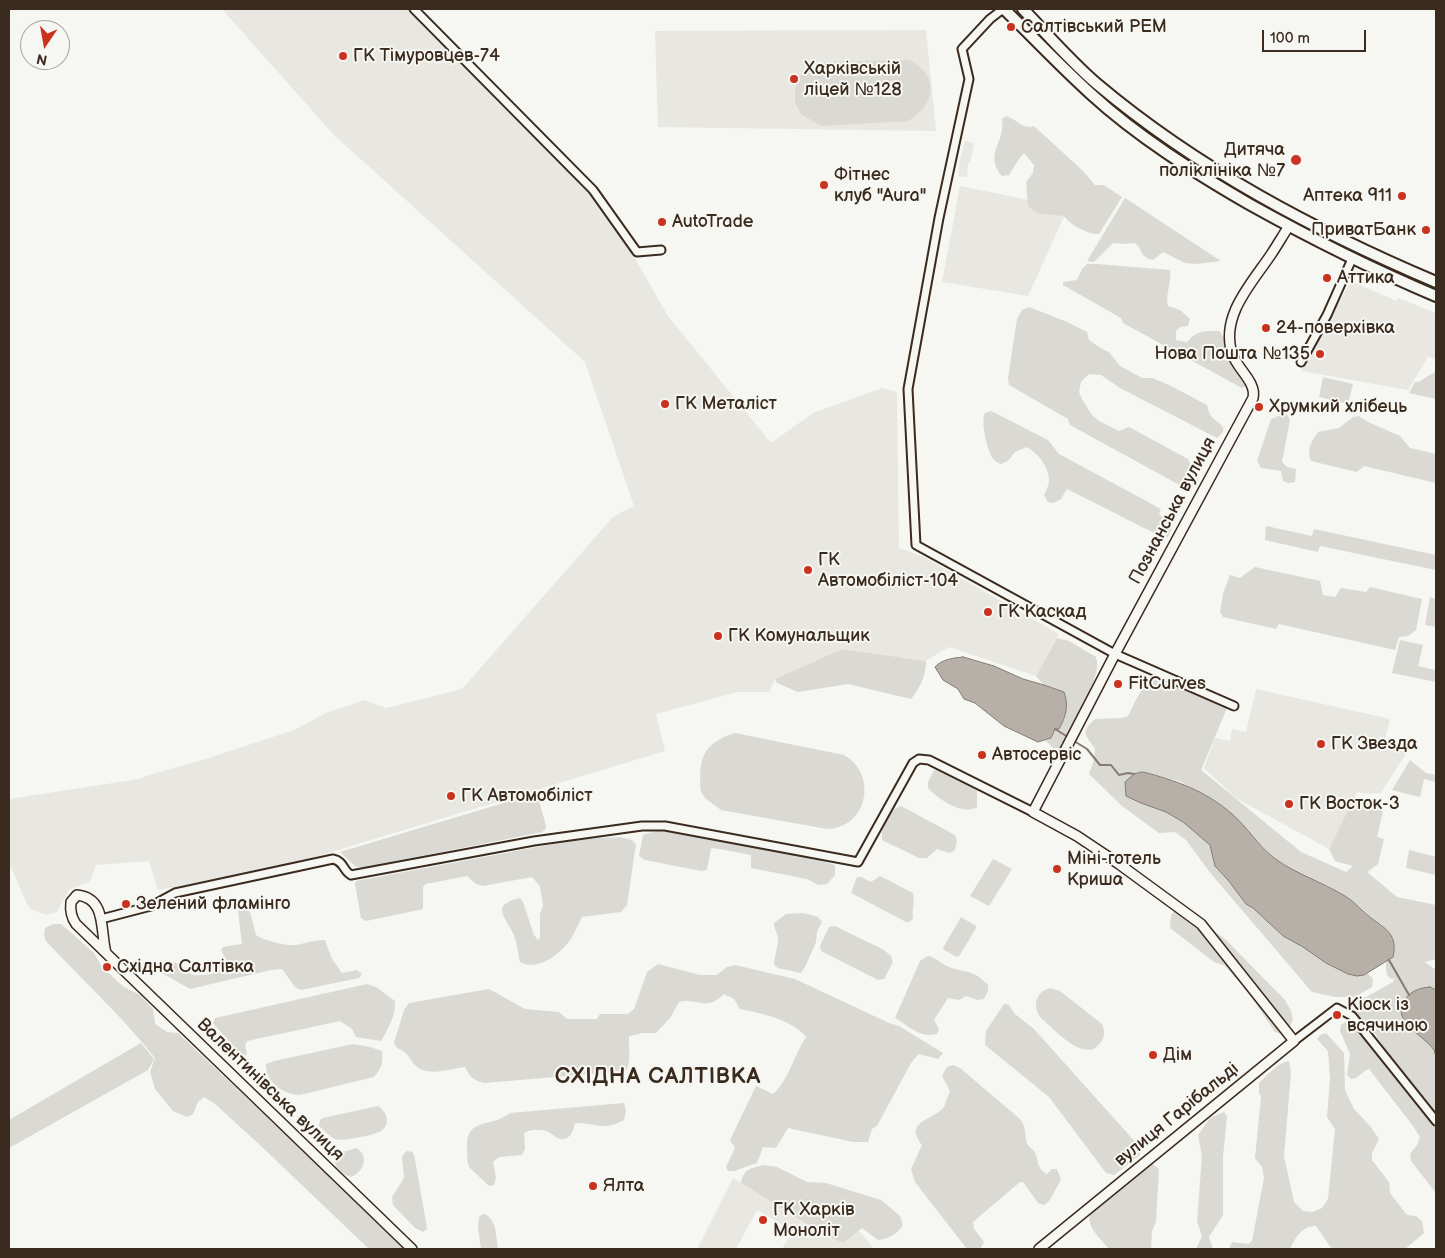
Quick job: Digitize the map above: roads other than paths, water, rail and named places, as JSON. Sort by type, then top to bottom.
[{"type":"main road","points":[[1004,9],[1091,95],[1156,146],[1204,178],[1352,259],[1436,296]]},
{"type":"main road","points":[[1023,9],[1096,83],[1158,132],[1209,167],[1294,215],[1358,248],[1436,282]]},
{"type":"street","points":[[414,9],[593,190],[637,252],[661,250]]},
{"type":"street","points":[[1004,9],[990,20],[962,50],[969,79],[939,218],[908,389],[916,546],[1115,654],[1234,706]]},
{"type":"street","name":"Познанська вулиця","points":[[1033,812],[1254,394],[1231,349],[1229,339],[1232,318],[1240,299],[1289,226]]},
{"type":"street","points":[[1301,362],[1327,315],[1352,259]]},
{"type":"street","points":[[101,919],[151,906],[175,892],[333,859],[340,862],[347,873],[351,875],[534,841],[642,826],[665,826],[858,862],[913,763],[919,759],[929,760],[1033,812],[1076,836],[1119,864],[1200,924],[1294,1041]]},
{"type":"street","name":"Валентинівська вулиця","points":[[106,953],[98,906],[85,896],[77,895],[73,898],[70,907],[73,921],[109,958],[412,1249]]},
{"type":"street","name":"вулиця Гарібальді","points":[[1039,1249],[1337,1008],[1352,1016],[1436,1121]]},
{"type":"waterway","points":[[1055,729],[1068,737]]},
{"type":"waterway","points":[[1074,741],[1087,749],[1100,765],[1111,765],[1119,775],[1134,774]]},
{"type":"waterway","points":[[1389,960],[1409,995]]},
{"type":"place","name":"Салтівський РЕМ","points":[[1011,27]]},
{"type":"place","name":"ГК Тімуровцев-74","points":[[343,56]]},
{"type":"place","name":"Харківській ліцей №128","points":[[794,79]]},
{"type":"place","name":"Дитяча поліклініка №7","points":[[1296,160]]},
{"type":"place","name":"Фітнес клуб \"Aura\"","points":[[824,185]]},
{"type":"place","name":"Аптека 911","points":[[1402,196]]},
{"type":"place","name":"AutoTrade","points":[[662,222]]},
{"type":"place","name":"ПриватБанк","points":[[1426,230]]},
{"type":"place","name":"Аттика","points":[[1327,278]]},
{"type":"place","name":"24-поверхівка","points":[[1266,328]]},
{"type":"place","name":"Нова Пошта №135","points":[[1320,354]]},
{"type":"place","name":"ГК Металіст","points":[[665,404]]},
{"type":"place","name":"Хрумкий хлібець","points":[[1259,407]]},
{"type":"place","name":"ГК Автомобіліст-104","points":[[808,570]]},
{"type":"place","name":"ГК Каскад","points":[[988,612]]},
{"type":"place","name":"ГК Комунальщик","points":[[718,636]]},
{"type":"place","name":"FitCurves","points":[[1118,684]]},
{"type":"place","name":"ГК Звезда","points":[[1321,744]]},
{"type":"place","name":"Автосервіс","points":[[982,755]]},
{"type":"place","name":"ГК Автомобіліст","points":[[451,796]]},
{"type":"place","name":"ГК Восток-3","points":[[1289,804]]},
{"type":"place","name":"Міні-готель Криша","points":[[1057,869]]},
{"type":"place","name":"Зелений фламінго","points":[[126,904]]},
{"type":"place","name":"Східна Cалтівка","points":[[107,967]]},
{"type":"place","name":"Кіоск із всячиною","points":[[1337,1015]]},
{"type":"place","name":"Дім","points":[[1153,1055]]},
{"type":"place","name":"Ялта","points":[[593,1186]]},
{"type":"place","name":"ГК Харків Моноліт","points":[[763,1220]]},
{"type":"district","name":"СХІДНА САЛТІВКА","points":[[658,1077]]}]
